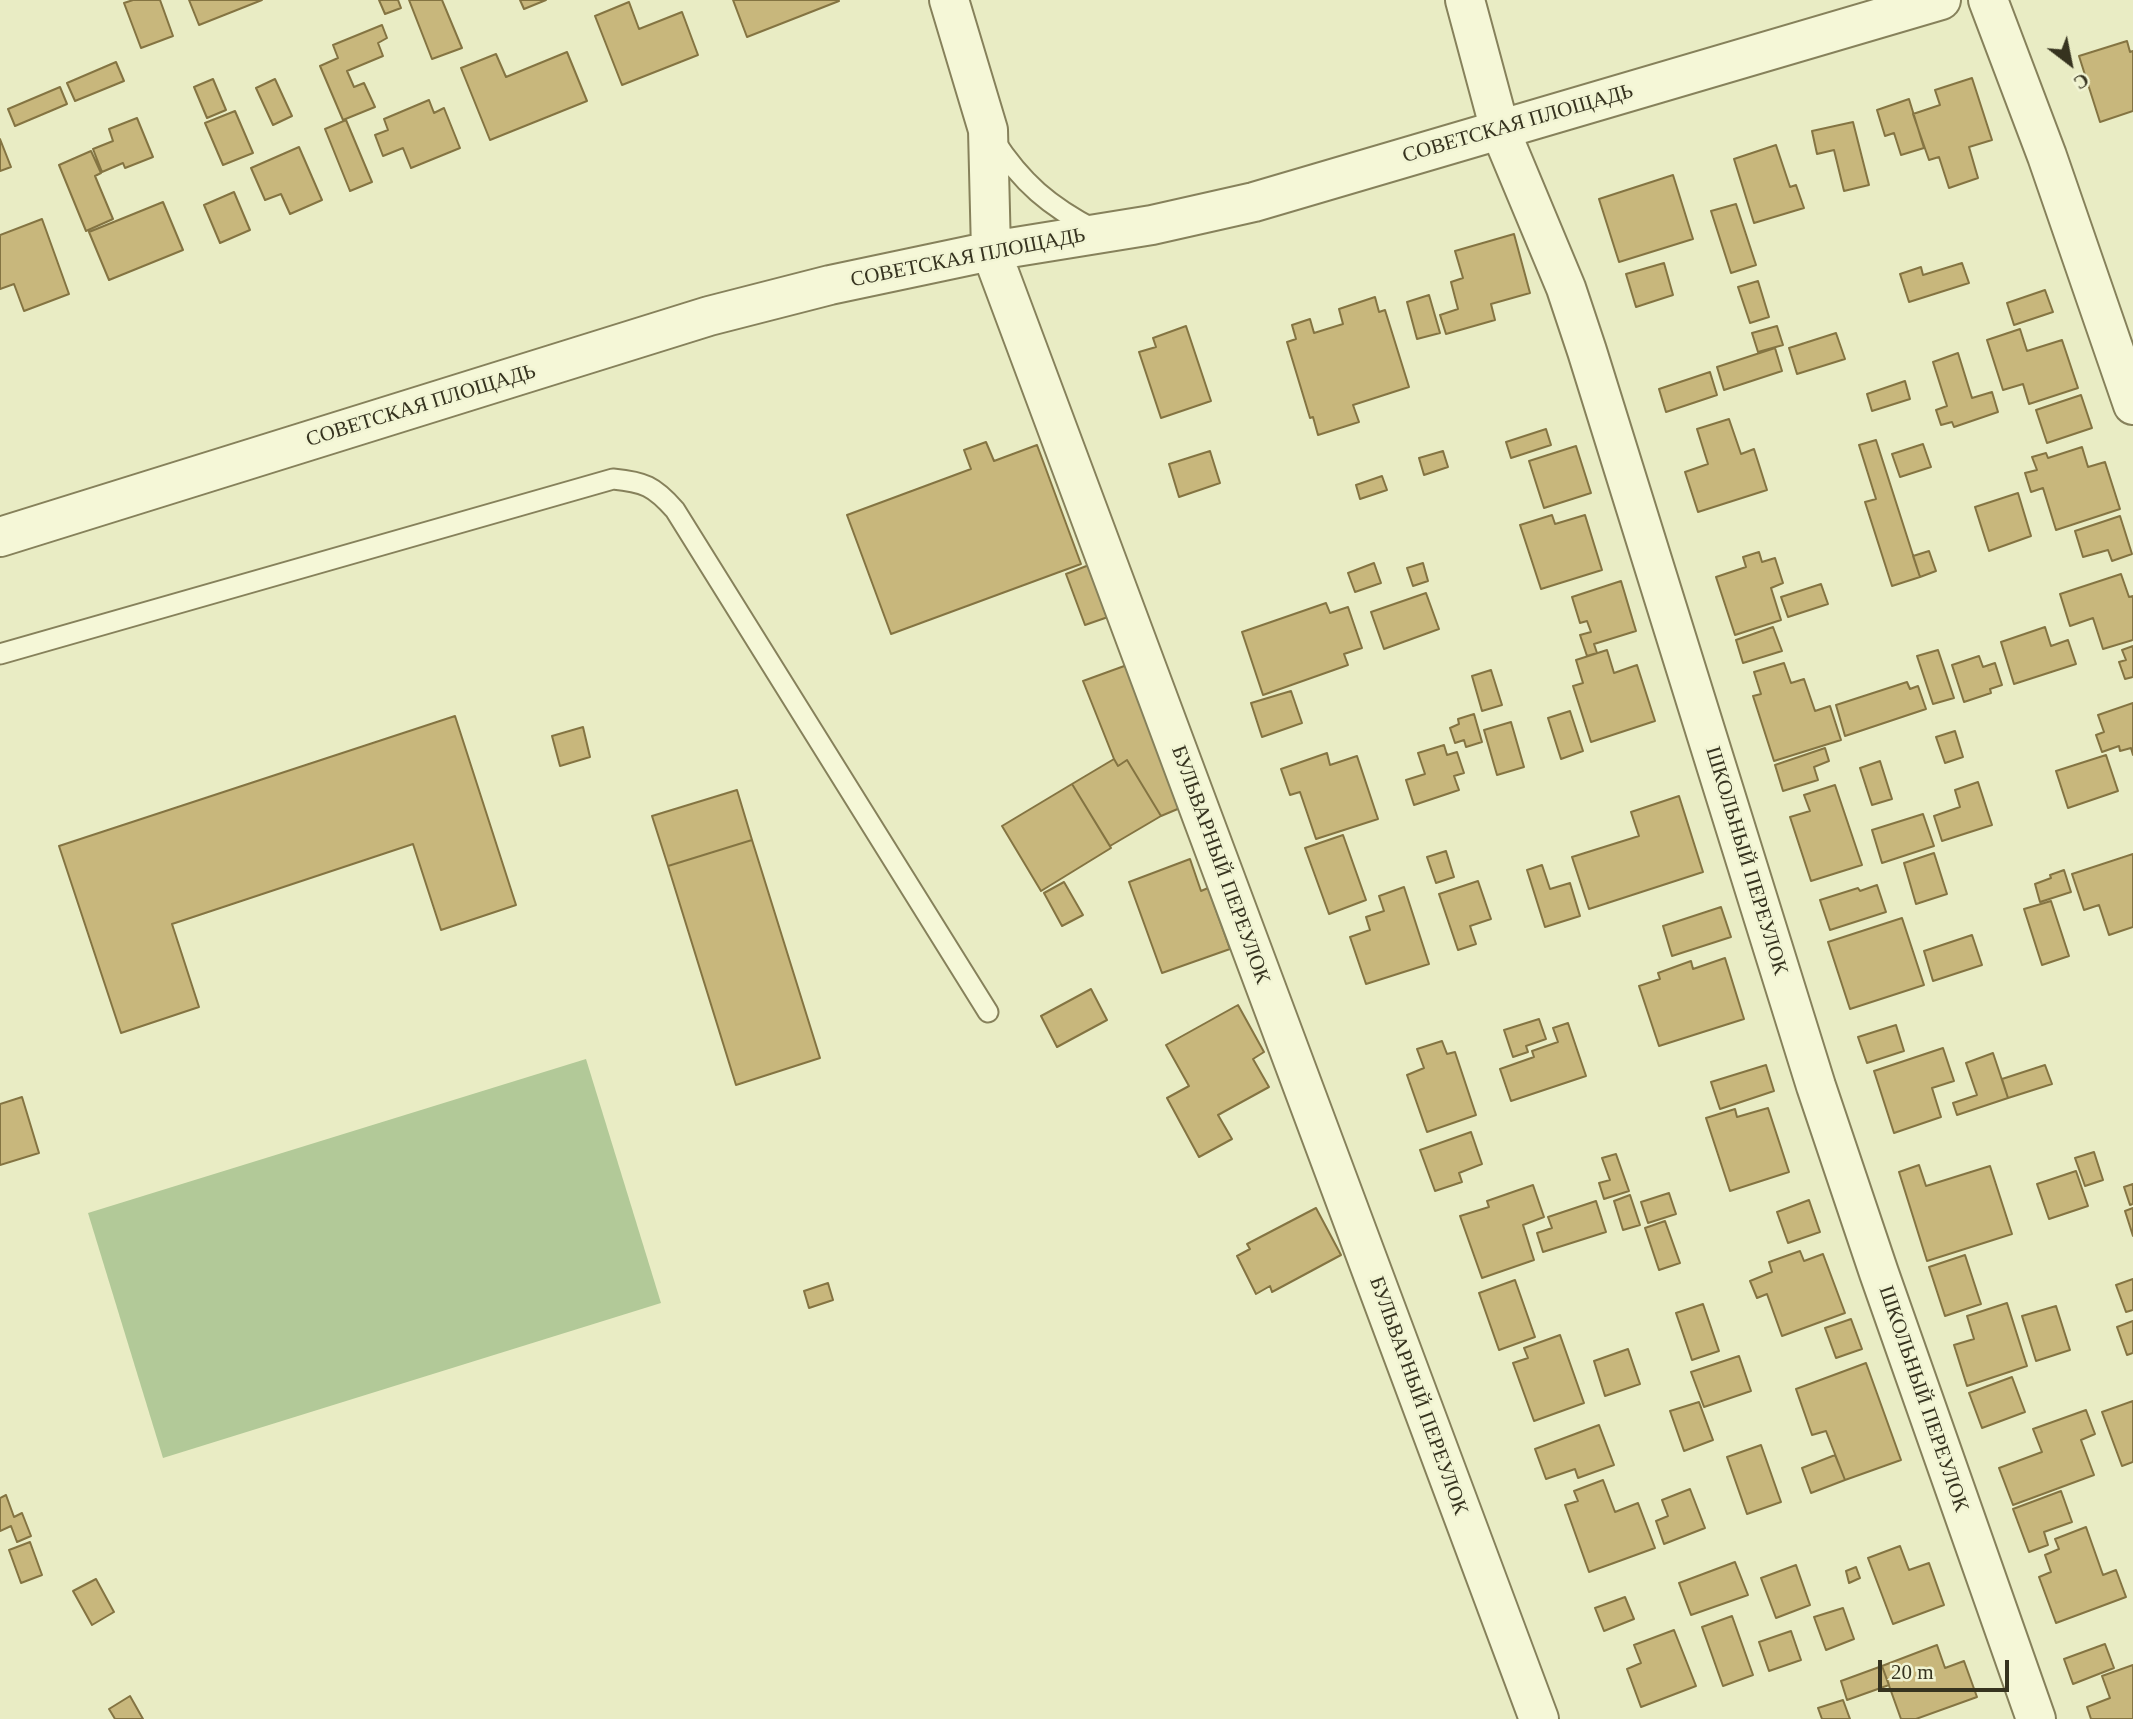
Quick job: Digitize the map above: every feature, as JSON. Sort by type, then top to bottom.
[{"type":"street","name":"БУЛЬВАРНЫЙ ПЕРЕУЛОК","points":[[948,0],[988,130],[991,251],[1539,1719]]},
{"type":"street","name":"ШКОЛЬНЫЙ ПЕРЕУЛОК","points":[[1465,0],[1500,130],[1570,300],[1816,1086],[2036,1719]]},
{"type":"street","name":"СОВЕТСКАЯ ПЛОЩАДЬ","points":[[0,537],[709,316],[830,285],[991,251],[1152,225],[1254,202],[1941,0]]},
{"type":"street","points":[[1988,0],[2047,156],[2133,405]]},
{"type":"lane","points":[[988,130],[1010,165],[1033,190],[1062,212],[1101,233]]},
{"type":"lane","points":[[0,654],[613,479],[641,482],[660,492],[676,510],[988,1012]]},
{"type":"green space","points":[[586,1059],[661,1303],[163,1458],[88,1213]]},
{"type":"building","points":[[133,0],[160,0],[173,36],[141,48],[124,3]]},
{"type":"building","points":[[189,0],[262,0],[199,25]]},
{"type":"building","points":[[379,0],[398,0],[401,8],[385,14]]},
{"type":"building","points":[[409,0],[442,0],[462,48],[432,59]]},
{"type":"building","points":[[520,0],[546,0],[524,9]]},
{"type":"building","points":[[733,0],[838,0],[839,1],[747,37]]},
{"type":"building","points":[[629,2],[639,29],[682,12],[698,55],[622,85],[595,16]]},
{"type":"building","points":[[382,25],[387,38],[378,43],[383,56],[347,71],[354,87],[364,83],[375,107],[343,120],[320,66],[338,58],[333,45]]},
{"type":"building","points":[[2127,41],[2130,52],[2133,51],[2133,111],[2100,122],[2079,56]]},
{"type":"building","points":[[567,52],[587,101],[490,140],[461,68],[496,54],[506,77]]},
{"type":"building","points":[[116,62],[124,81],[75,101],[67,83]]},
{"type":"building","points":[[1972,78],[1992,140],[1969,147],[1978,178],[1949,188],[1939,157],[1929,160],[1913,114],[1940,105],[1935,90]]},
{"type":"building","points":[[213,79],[226,110],[207,118],[194,87]]},
{"type":"building","points":[[275,79],[292,116],[273,125],[256,88]]},
{"type":"building","points":[[60,87],[67,104],[15,126],[8,109]]},
{"type":"building","points":[[1909,99],[1924,148],[1901,155],[1894,133],[1885,136],[1877,110]]},
{"type":"building","points":[[429,100],[434,113],[444,108],[460,148],[411,168],[403,148],[383,156],[375,135],[388,130],[384,119]]},
{"type":"building","points":[[235,111],[253,153],[223,165],[205,123]]},
{"type":"building","points":[[137,118],[153,157],[125,168],[123,163],[102,172],[93,149],[113,141],[109,129]]},
{"type":"building","points":[[346,120],[372,182],[350,191],[325,129]]},
{"type":"building","points":[[1853,122],[1869,185],[1844,191],[1834,150],[1817,154],[1812,131]]},
{"type":"building","points":[[0,139],[11,167],[0,171]]},
{"type":"building","points":[[1776,145],[1790,187],[1796,185],[1804,208],[1754,223],[1734,159]]},
{"type":"building","points":[[299,147],[322,200],[290,214],[281,194],[265,200],[251,168]]},
{"type":"building","points":[[91,151],[101,173],[95,176],[113,219],[86,231],[59,165]]},
{"type":"building","points":[[1673,175],[1693,239],[1619,262],[1599,199]]},
{"type":"building","points":[[234,192],[250,230],[220,243],[204,205]]},
{"type":"building","points":[[163,202],[183,250],[109,280],[89,232]]},
{"type":"building","points":[[1736,204],[1756,265],[1731,273],[1711,211]]},
{"type":"building","points":[[42,219],[69,294],[24,311],[14,284],[0,289],[0,235]]},
{"type":"building","points":[[1514,234],[1530,293],[1491,304],[1495,320],[1446,334],[1440,315],[1458,309],[1451,282],[1463,278],[1455,251]]},
{"type":"building","points":[[1664,263],[1673,295],[1636,307],[1626,274]]},
{"type":"building","points":[[1962,263],[1969,283],[1909,302],[1900,274],[1921,267],[1923,275]]},
{"type":"building","points":[[1758,281],[1769,317],[1750,323],[1738,287]]},
{"type":"building","points":[[2045,290],[2053,312],[2014,325],[2007,303]]},
{"type":"building","points":[[1429,295],[1440,333],[1417,339],[1407,302]]},
{"type":"building","points":[[1375,297],[1379,312],[1385,310],[1409,387],[1353,405],[1359,422],[1318,435],[1313,417],[1310,418],[1287,342],[1296,339],[1292,325],[1310,319],[1314,333],[1343,324],[1339,309]]},
{"type":"building","points":[[1186,326],[1211,401],[1161,418],[1139,352],[1156,347],[1153,338]]},
{"type":"building","points":[[1777,326],[1783,345],[1758,352],[1752,333]]},
{"type":"building","points":[[2020,329],[2027,351],[2062,340],[2078,388],[2029,404],[2023,384],[2003,390],[1987,340]]},
{"type":"building","points":[[1836,333],[1845,359],[1797,374],[1789,348]]},
{"type":"building","points":[[1775,348],[1782,371],[1724,390],[1717,367]]},
{"type":"building","points":[[1958,353],[1972,398],[1992,392],[1998,412],[1954,427],[1952,422],[1941,425],[1936,410],[1947,406],[1933,362]]},
{"type":"building","points":[[1710,372],[1717,395],[1666,412],[1659,389]]},
{"type":"building","points":[[1905,381],[1910,399],[1872,411],[1867,394]]},
{"type":"building","points":[[2081,395],[2092,428],[2047,443],[2036,410]]},
{"type":"building","points":[[1729,419],[1741,454],[1754,449],[1767,490],[1698,512],[1685,472],[1708,464],[1697,429]]},
{"type":"building","points":[[1546,429],[1551,445],[1511,458],[1506,442]]},
{"type":"building","points":[[1876,440],[1920,577],[1892,586],[1865,502],[1876,499],[1859,445]]},
{"type":"building","points":[[986,442],[994,461],[1037,445],[1081,564],[891,634],[847,515],[971,469],[964,450]]},
{"type":"building","points":[[1923,444],[1931,467],[1900,477],[1892,454]]},
{"type":"building","points":[[1576,446],[1591,493],[1544,508],[1529,461]]},
{"type":"building","points":[[2082,447],[2088,467],[2105,462],[2120,509],[2056,530],[2043,488],[2031,492],[2025,473],[2037,470],[2032,457],[2046,453],[2048,458]]},
{"type":"building","points":[[1210,451],[1220,483],[1179,497],[1169,464]]},
{"type":"building","points":[[1443,451],[1448,467],[1424,475],[1419,458]]},
{"type":"building","points":[[1382,476],[1387,490],[1360,499],[1356,485]]},
{"type":"building","points":[[2018,493],[2031,536],[1989,551],[1975,507]]},
{"type":"building","points":[[1552,515],[1555,524],[1585,515],[1602,570],[1541,589],[1520,525]]},
{"type":"building","points":[[2120,516],[2132,554],[2112,561],[2108,550],[2083,557],[2075,531]]},
{"type":"building","points":[[1929,551],[1936,571],[1920,577],[1913,556]]},
{"type":"building","points":[[1759,552],[1762,562],[1775,558],[1783,583],[1771,588],[1781,620],[1735,635],[1716,577],[1746,567],[1743,557]]},
{"type":"building","points":[[1374,563],[1381,583],[1355,592],[1348,573]]},
{"type":"building","points":[[1423,563],[1428,581],[1413,586],[1407,568]]},
{"type":"building","points":[[1089,565],[1108,617],[1085,625],[1066,574]]},
{"type":"building","points":[[2121,574],[2129,597],[2133,596],[2133,640],[2103,649],[2093,618],[2070,626],[2060,594]]},
{"type":"building","points":[[1621,581],[1636,631],[1594,644],[1597,653],[1587,656],[1580,635],[1591,632],[1587,621],[1580,623],[1572,597]]},
{"type":"building","points":[[1821,584],[1828,604],[1788,617],[1781,597]]},
{"type":"building","points":[[1426,593],[1439,629],[1384,649],[1371,612]]},
{"type":"building","points":[[1326,603],[1330,613],[1348,607],[1362,648],[1344,654],[1348,665],[1263,695],[1242,632]]},
{"type":"building","points":[[1773,627],[1782,651],[1743,663],[1736,640]]},
{"type":"building","points":[[2045,627],[2051,646],[2068,640],[2076,664],[2014,684],[2001,642]]},
{"type":"building","points":[[2133,646],[2133,677],[2125,679],[2119,662],[2126,660],[2122,650]]},
{"type":"building","points":[[1607,650],[1614,673],[1637,665],[1655,721],[1591,742],[1573,686],[1583,683],[1576,660]]},
{"type":"building","points":[[1938,650],[1954,698],[1933,704],[1917,656]]},
{"type":"building","points":[[1979,656],[1983,667],[1995,663],[2002,685],[1990,689],[1991,693],[1964,702],[1952,665]]},
{"type":"building","points":[[1784,663],[1791,683],[1804,679],[1815,711],[1830,706],[1841,740],[1774,761],[1753,696],[1761,694],[1754,672]]},
{"type":"building","points":[[1127,665],[1180,808],[1161,816],[1127,760],[1118,766],[1083,681]]},
{"type":"building","points":[[1491,670],[1502,705],[1482,711],[1472,676]]},
{"type":"building","points":[[1907,682],[1910,689],[1918,686],[1926,709],[1845,736],[1836,705]]},
{"type":"building","points":[[1291,691],[1302,723],[1262,737],[1251,703]]},
{"type":"building","points":[[2133,703],[2133,755],[2131,748],[2120,751],[2119,746],[2102,752],[2096,735],[2104,732],[2098,715]]},
{"type":"building","points":[[1570,711],[1583,751],[1561,759],[1548,718]]},
{"type":"building","points":[[1474,714],[1482,742],[1466,747],[1464,740],[1455,743],[1450,728],[1459,724],[1458,719]]},
{"type":"building","points":[[455,716],[516,905],[441,930],[413,844],[172,924],[199,1007],[121,1033],[59,846]]},
{"type":"building","points":[[1511,722],[1524,767],[1497,775],[1484,730]]},
{"type":"building","points":[[583,727],[590,757],[560,766],[552,736]]},
{"type":"building","points":[[1955,731],[1963,757],[1945,763],[1936,737]]},
{"type":"building","points":[[1444,745],[1447,755],[1457,752],[1464,773],[1454,776],[1459,790],[1414,805],[1406,780],[1425,774],[1418,753]]},
{"type":"building","points":[[1825,748],[1829,761],[1814,767],[1818,780],[1783,791],[1775,765]]},
{"type":"building","points":[[1327,753],[1330,765],[1357,756],[1378,819],[1316,839],[1300,792],[1290,795],[1281,769]]},
{"type":"building","points":[[2106,755],[2118,791],[2068,808],[2056,771]]},
{"type":"building","points":[[1114,759],[1118,766],[1127,760],[1161,816],[1110,846],[1072,784]]},
{"type":"building","points":[[1880,761],[1892,799],[1872,805],[1860,768]]},
{"type":"building","points":[[1978,782],[1992,825],[1942,841],[1934,816],[1960,807],[1955,790]]},
{"type":"building","points":[[1072,784],[1111,848],[1041,891],[1002,826]]},
{"type":"building","points":[[1835,785],[1862,865],[1811,881],[1790,817],[1810,811],[1804,795]]},
{"type":"building","points":[[737,790],[752,840],[668,866],[652,816]]},
{"type":"building","points":[[1679,796],[1703,872],[1589,909],[1572,857],[1639,836],[1631,812]]},
{"type":"building","points":[[1923,814],[1934,846],[1882,863],[1872,830]]},
{"type":"building","points":[[1343,835],[1366,900],[1329,914],[1305,848]]},
{"type":"building","points":[[752,840],[820,1058],[736,1085],[668,866]]},
{"type":"building","points":[[1446,851],[1454,877],[1436,883],[1427,857]]},
{"type":"building","points":[[1934,853],[1947,894],[1916,904],[1904,863]]},
{"type":"building","points":[[2133,854],[2133,927],[2109,935],[2099,905],[2084,910],[2072,874]]},
{"type":"building","points":[[1190,859],[1201,891],[1208,888],[1230,949],[1162,973],[1129,882]]},
{"type":"building","points":[[1542,865],[1550,889],[1570,883],[1580,916],[1545,927],[1527,870]]},
{"type":"building","points":[[2064,870],[2071,892],[2040,902],[2035,884]]},
{"type":"building","points":[[1478,881],[1491,919],[1470,926],[1476,944],[1458,950],[1439,894]]},
{"type":"building","points":[[1064,882],[1083,915],[1062,926],[1044,893]]},
{"type":"building","points":[[1877,885],[1886,912],[1830,930],[1820,900]]},
{"type":"building","points":[[1404,887],[1429,964],[1366,984],[1350,937],[1370,930],[1366,917],[1384,911],[1379,896]]},
{"type":"building","points":[[2051,901],[2069,956],[2042,965],[2024,909]]},
{"type":"building","points":[[1721,907],[1731,937],[1672,956],[1663,926]]},
{"type":"building","points":[[1902,918],[1924,985],[1850,1009],[1828,942]]},
{"type":"building","points":[[1972,935],[1982,965],[1933,981],[1924,951]]},
{"type":"building","points":[[1725,958],[1744,1019],[1659,1046],[1639,986],[1660,979],[1658,973],[1691,961],[1693,969]]},
{"type":"building","points":[[1091,989],[1107,1020],[1057,1047],[1041,1016]]},
{"type":"building","points":[[1238,1005],[1264,1052],[1253,1059],[1269,1087],[1218,1115],[1232,1139],[1199,1157],[1167,1098],[1189,1086],[1166,1045]]},
{"type":"building","points":[[1539,1019],[1546,1039],[1526,1046],[1528,1052],[1513,1057],[1504,1030]]},
{"type":"building","points":[[1568,1023],[1586,1076],[1511,1101],[1500,1069],[1534,1057],[1532,1051],[1558,1042],[1553,1028]]},
{"type":"building","points":[[1896,1025],[1904,1051],[1867,1063],[1858,1037]]},
{"type":"building","points":[[1442,1041],[1447,1054],[1455,1052],[1476,1115],[1427,1132],[1407,1075],[1424,1068],[1417,1049]]},
{"type":"building","points":[[1943,1048],[1954,1081],[1932,1088],[1941,1117],[1894,1133],[1874,1071]]},
{"type":"building","points":[[1993,1053],[2008,1098],[1957,1115],[1953,1103],[1977,1095],[1966,1063]]},
{"type":"building","points":[[1766,1065],[1774,1091],[1720,1109],[1711,1082]]},
{"type":"building","points":[[2045,1065],[2052,1084],[2008,1098],[2002,1079]]},
{"type":"building","points":[[22,1097],[39,1153],[0,1165],[0,1104]]},
{"type":"building","points":[[1768,1108],[1789,1172],[1730,1191],[1706,1118],[1735,1109],[1737,1117]]},
{"type":"building","points":[[1471,1132],[1482,1164],[1459,1173],[1462,1182],[1435,1191],[1420,1150]]},
{"type":"building","points":[[2094,1152],[2103,1180],[2085,1186],[2075,1158]]},
{"type":"building","points":[[1616,1154],[1629,1191],[1604,1199],[1599,1183],[1610,1180],[1602,1158]]},
{"type":"building","points":[[1919,1165],[1926,1186],[1990,1166],[2012,1234],[1927,1261],[1899,1172]]},
{"type":"building","points":[[2076,1171],[2088,1206],[2049,1219],[2037,1184]]},
{"type":"building","points":[[2133,1184],[2133,1204],[2130,1205],[2124,1187]]},
{"type":"building","points":[[1533,1185],[1544,1217],[1523,1225],[1534,1260],[1482,1278],[1460,1216],[1489,1207],[1487,1201]]},
{"type":"building","points":[[1669,1193],[1676,1214],[1648,1223],[1641,1202]]},
{"type":"building","points":[[1630,1195],[1640,1225],[1623,1230],[1614,1201]]},
{"type":"building","points":[[1809,1200],[1820,1232],[1788,1243],[1777,1212]]},
{"type":"building","points":[[1596,1201],[1606,1232],[1543,1252],[1537,1233],[1552,1228],[1548,1217]]},
{"type":"building","points":[[1316,1208],[1341,1255],[1272,1292],[1270,1286],[1256,1294],[1237,1256],[1250,1249],[1247,1244]]},
{"type":"building","points":[[2133,1208],[2133,1236],[2125,1211]]},
{"type":"building","points":[[1665,1221],[1680,1263],[1659,1270],[1645,1228]]},
{"type":"building","points":[[1800,1251],[1804,1261],[1823,1254],[1845,1313],[1782,1336],[1767,1294],[1757,1298],[1750,1281],[1772,1272],[1769,1262]]},
{"type":"building","points":[[1965,1255],[1981,1304],[1945,1316],[1929,1267]]},
{"type":"building","points":[[2133,1279],[2133,1310],[2126,1312],[2116,1285]]},
{"type":"building","points":[[1515,1280],[1535,1337],[1499,1350],[1479,1293]]},
{"type":"building","points":[[828,1283],[833,1300],[809,1308],[804,1291]]},
{"type":"building","points":[[2007,1303],[2027,1366],[1967,1386],[1954,1345],[1974,1339],[1967,1316]]},
{"type":"building","points":[[1703,1304],[1719,1351],[1692,1360],[1676,1313]]},
{"type":"building","points":[[2056,1306],[2070,1350],[2036,1361],[2022,1316]]},
{"type":"building","points":[[1851,1319],[1862,1349],[1836,1358],[1825,1328]]},
{"type":"building","points":[[2133,1321],[2133,1353],[2127,1355],[2117,1327]]},
{"type":"building","points":[[1560,1335],[1584,1403],[1534,1421],[1513,1363],[1528,1358],[1524,1348]]},
{"type":"building","points":[[1628,1349],[1640,1384],[1605,1396],[1594,1361]]},
{"type":"building","points":[[1739,1356],[1751,1391],[1704,1407],[1691,1372]]},
{"type":"building","points":[[1866,1363],[1901,1460],[1845,1480],[1826,1431],[1812,1435],[1796,1389]]},
{"type":"building","points":[[2012,1377],[2025,1412],[1982,1428],[1969,1393]]},
{"type":"building","points":[[2133,1401],[2133,1462],[2122,1466],[2102,1412]]},
{"type":"building","points":[[1699,1402],[1713,1440],[1684,1451],[1670,1411]]},
{"type":"building","points":[[2086,1410],[2095,1434],[2081,1440],[2094,1475],[2013,1505],[1999,1468],[2042,1452],[2033,1429]]},
{"type":"building","points":[[1599,1425],[1614,1465],[1578,1478],[1575,1469],[1546,1479],[1535,1449]]},
{"type":"building","points":[[1761,1445],[1781,1502],[1747,1514],[1727,1457]]},
{"type":"building","points":[[1835,1455],[1845,1480],[1811,1493],[1802,1468]]},
{"type":"building","points":[[1603,1480],[1615,1512],[1638,1503],[1655,1548],[1589,1572],[1565,1505],[1578,1501],[1574,1491]]},
{"type":"building","points":[[1690,1489],[1705,1528],[1664,1544],[1656,1521],[1668,1516],[1662,1500]]},
{"type":"building","points":[[2061,1491],[2072,1522],[2044,1532],[2048,1545],[2029,1552],[2013,1509]]},
{"type":"building","points":[[6,1495],[14,1517],[22,1513],[31,1536],[17,1542],[11,1526],[0,1531],[0,1498]]},
{"type":"building","points":[[2086,1527],[2103,1575],[2116,1570],[2126,1597],[2056,1623],[2039,1577],[2051,1572],[2045,1555],[2059,1549],[2055,1539]]},
{"type":"building","points":[[30,1542],[42,1575],[21,1583],[9,1550]]},
{"type":"building","points":[[1900,1546],[1909,1570],[1929,1563],[1944,1605],[1893,1624],[1868,1558]]},
{"type":"building","points":[[1735,1562],[1748,1595],[1691,1615],[1679,1583]]},
{"type":"building","points":[[1796,1565],[1810,1605],[1776,1618],[1761,1578]]},
{"type":"building","points":[[1856,1567],[1860,1578],[1849,1583],[1846,1571]]},
{"type":"building","points":[[96,1579],[114,1612],[92,1625],[73,1591]]},
{"type":"building","points":[[1625,1597],[1634,1619],[1604,1631],[1595,1608]]},
{"type":"building","points":[[1843,1608],[1854,1639],[1826,1650],[1814,1617]]},
{"type":"building","points":[[1732,1616],[1753,1675],[1723,1686],[1702,1627]]},
{"type":"building","points":[[1674,1630],[1696,1686],[1641,1707],[1627,1669],[1641,1663],[1634,1645]]},
{"type":"building","points":[[1791,1631],[1801,1660],[1769,1671],[1759,1642]]},
{"type":"building","points":[[2105,1644],[2114,1668],[2073,1684],[2064,1659]]},
{"type":"building","points":[[1937,1645],[1945,1668],[1964,1661],[1977,1697],[1916,1719],[1901,1719],[1882,1666]]},
{"type":"building","points":[[2133,1665],[2133,1719],[2091,1719],[2087,1707],[2110,1698],[2102,1676]]},
{"type":"building","points":[[1882,1666],[1889,1685],[1847,1700],[1841,1681]]},
{"type":"building","points":[[130,1696],[143,1719],[115,1719],[109,1709]]},
{"type":"building","points":[[1843,1700],[1850,1719],[1822,1719],[1818,1708]]}]
